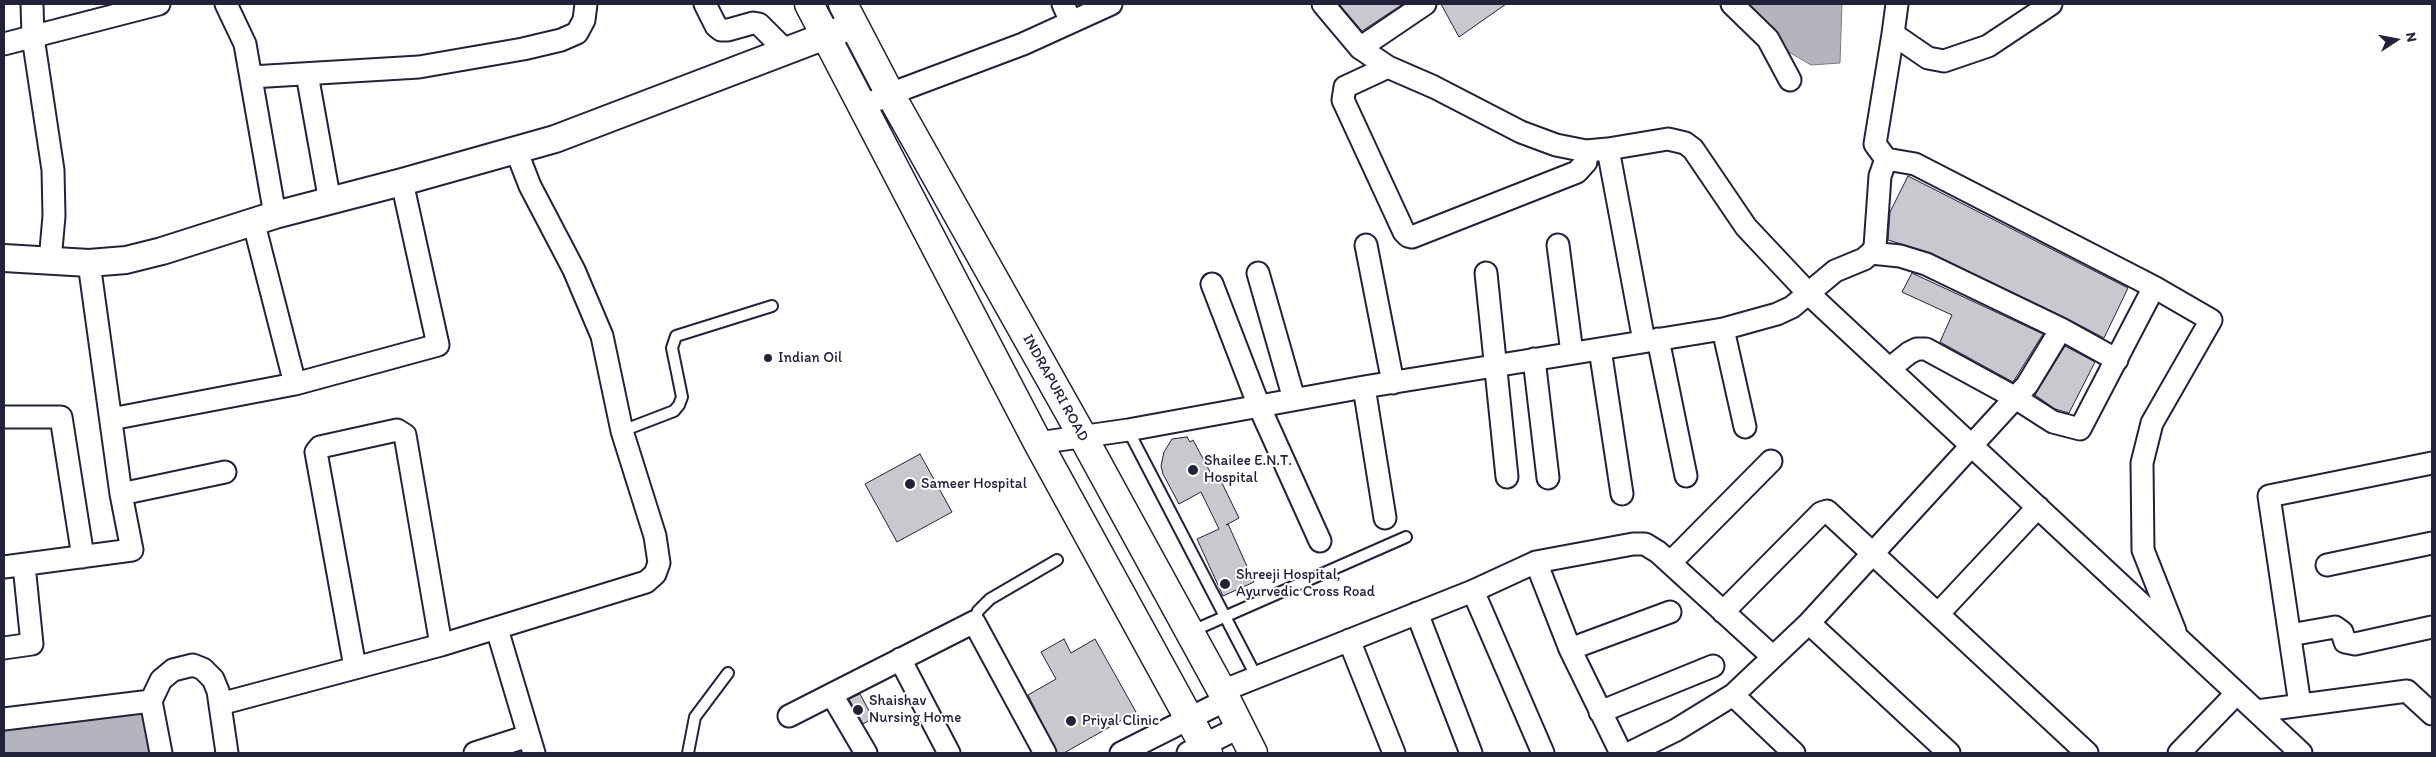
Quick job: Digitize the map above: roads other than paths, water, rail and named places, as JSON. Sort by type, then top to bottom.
[{"type":"main road","points":[[809,4],[1038,442],[1189,719],[1200,751]]},
{"type":"main road","name":"INDRAPURI ROAD","points":[[849,15],[890,94],[1083,437],[1253,753]]},
{"type":"street","points":[[32,4],[33,37],[53,170],[54,216],[50,261]]},
{"type":"street","points":[[4,44],[159,4]]},
{"type":"street","points":[[226,4],[245,44],[251,77],[265,219],[295,384]]},
{"type":"street","points":[[251,77],[418,67],[474,58],[561,40],[577,33],[584,20],[586,4]]},
{"type":"street","points":[[705,4],[716,26],[721,30],[753,23],[759,24],[787,52]]},
{"type":"street","points":[[864,106],[890,94],[964,68],[1067,13],[1111,4]]},
{"type":"street","points":[[1323,4],[1360,48],[1388,66],[1434,87],[1521,132],[1556,145],[1586,150],[1608,149],[1668,139],[1685,143],[1693,149],[1746,227],[1809,294],[2301,753]]},
{"type":"street","points":[[1360,48],[1425,4]]},
{"type":"street","points":[[1732,4],[1768,39],[1790,80]]},
{"type":"street","points":[[1897,4],[1894,34],[1875,144],[1886,159],[1915,164],[2154,287],[2211,320],[2152,423],[2142,463],[2142,550],[2178,638]]},
{"type":"street","points":[[1894,34],[1928,58],[1944,61],[1988,46],[2051,4]]},
{"type":"street","points":[[4,258],[89,263],[126,260],[162,251],[265,219],[555,139],[826,37],[849,15]]},
{"type":"street","points":[[1388,66],[1345,87],[1343,100],[1404,232],[1408,236],[1412,237],[1577,172],[1583,168],[1586,162],[1586,150]]},
{"type":"street","points":[[307,74],[330,202]]},
{"type":"street","points":[[1608,149],[1651,340],[1686,476]]},
{"type":"street","points":[[220,704],[497,629],[646,582],[655,574],[658,563],[655,536],[622,431],[602,336],[566,254],[530,186],[516,150]]},
{"type":"street","points":[[1038,442],[1128,430],[1364,387],[1723,329],[1777,314],[1792,307],[1835,271],[1864,259],[1871,253],[1875,247],[1880,176],[1886,159]]},
{"type":"street","points":[[111,419],[295,384],[438,345],[402,182]]},
{"type":"street","points":[[1366,245],[1393,383]]},
{"type":"street","points":[[1558,245],[1572,353]]},
{"type":"street","points":[[1871,253],[1900,256],[1926,264],[2061,329],[2117,360]]},
{"type":"street","points":[[4,648],[32,644],[14,566],[132,550],[121,494],[89,263]]},
{"type":"street","points":[[1486,272],[1506,477]]},
{"type":"street","points":[[1258,273],[1294,400]]},
{"type":"street","points":[[1212,284],[1259,406],[1320,541]]},
{"type":"street","points":[[1889,369],[1909,353],[1917,349],[1926,349],[2014,397],[2053,422],[2080,429],[2154,287]]},
{"type":"street","points":[[1723,329],[1746,427]]},
{"type":"street","points":[[1630,753],[1676,730],[1733,695],[1809,623],[2027,385],[2061,329]]},
{"type":"street","points":[[1600,349],[1622,494]]},
{"type":"street","points":[[1534,359],[1548,478]]},
{"type":"street","points":[[1364,387],[1384,518]]},
{"type":"street","points":[[4,417],[61,417],[83,557]]},
{"type":"street","points":[[354,667],[316,452],[320,447],[397,430],[405,435],[441,644]]},
{"type":"street","points":[[1670,563],[1771,461]]},
{"type":"street","points":[[2300,705],[2270,496],[2432,463]]},
{"type":"street","points":[[121,494],[225,472]]},
{"type":"street","points":[[1938,614],[2038,508]]},
{"type":"street","points":[[1723,612],[1821,513],[1827,511],[1833,514],[1872,553],[2087,753]]},
{"type":"street","points":[[2327,565],[2432,542]]},
{"type":"street","points":[[1121,753],[1189,719],[1256,676],[1473,591],[1536,562],[1633,544],[1645,544],[1670,563],[1773,657]]},
{"type":"street","points":[[1536,562],[1570,649],[1622,753]]},
{"type":"street","points":[[1473,591],[1542,753]]},
{"type":"street","points":[[1570,649],[1670,612]]},
{"type":"street","points":[[1417,613],[1470,753]]},
{"type":"street","points":[[789,716],[974,622],[1045,753]]},
{"type":"street","points":[[1809,623],[1949,753]]},
{"type":"street","points":[[2290,635],[2335,627],[2342,632],[2345,642],[2355,644],[2432,627]]},
{"type":"street","points":[[475,753],[531,745],[497,629]]},
{"type":"street","points":[[1349,640],[1394,753]]},
{"type":"street","points":[[900,660],[949,753]]},
{"type":"street","points":[[161,753],[151,701],[157,687],[172,670],[192,664],[202,669],[213,679],[220,704],[227,753]]},
{"type":"street","points":[[1600,712],[1713,666]]},
{"type":"street","points":[[2257,711],[2407,691],[2432,714]]},
{"type":"street","points":[[2179,753],[2236,694]]},
{"type":"street","points":[[832,695],[866,753]]},
{"type":"street","points":[[1733,695],[1794,753]]},
{"type":"street","points":[[4,719],[151,701]]},
{"type":"street","points":[[1200,751],[1240,727]]},
{"type":"lane","points":[[622,431],[674,410],[680,405],[682,397],[672,348],[676,336],[772,306]]},
{"type":"lane","points":[[1128,430],[1256,676]]},
{"type":"lane","points":[[1189,633],[1406,537]]},
{"type":"lane","points":[[974,622],[983,604],[1057,560]]},
{"type":"lane","points":[[688,753],[695,717],[728,673]]},
{"type":"place","name":"Indian Oil","points":[[768,358]]},
{"type":"place","name":"Shailee E.N.T. Hospital","points":[[1193,470]]},
{"type":"place","name":"Sameer Hospital","points":[[910,484]]},
{"type":"place","name":"Shreeji Hospital, Ayurvedic Cross Road","points":[[1225,584]]},
{"type":"place","name":"Shaishav Nursing Home","points":[[858,710]]},
{"type":"place","name":"Priyal Clinic","points":[[1071,721]]}]
